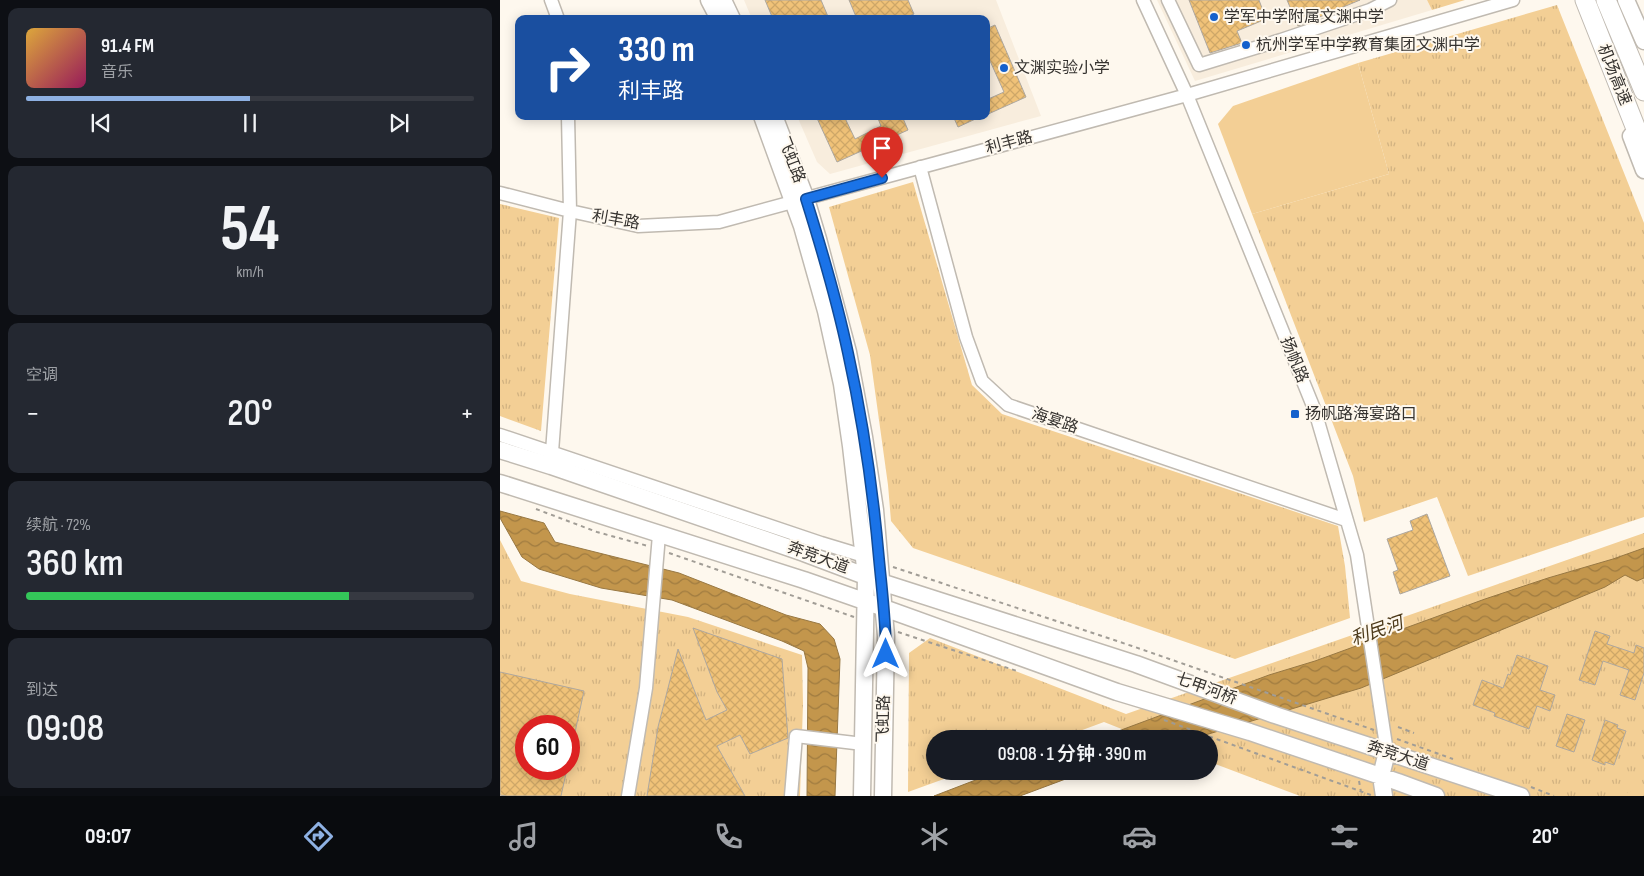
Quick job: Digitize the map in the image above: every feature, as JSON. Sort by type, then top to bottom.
[{"type":"highway","name":"机场高速","points":[[1585,0],[1644,149]]},
{"type":"highway","name":"机场高速","points":[[1606,0],[1644,91]]},
{"type":"main road","points":[[709,0],[717,15]]},
{"type":"main road","points":[[723,0],[730,15]]},
{"type":"main road","points":[[1575,0],[1606,72],[1644,170]]},
{"type":"main road","points":[[1626,0],[1644,42]]},
{"type":"main road","name":"飞虹路","points":[[764,120],[818,239],[848,352],[875,510],[880,562],[866,602],[862,796]]},
{"type":"main road","name":"飞虹路","points":[[775,120],[800,200],[802,226],[826,311],[842,384],[864,556],[884,608],[883,796]]},
{"type":"main road","name":"奔竞大道","points":[[500,450],[785,546],[874,579],[1136,664]]},
{"type":"main road","name":"奔竞大道","points":[[500,483],[658,542],[804,580],[1117,692]]},
{"type":"main road","name":"七甲河桥","points":[[1136,664],[1275,715]]},
{"type":"main road","name":"七甲河桥","points":[[1117,692],[1250,732]]},
{"type":"main road","name":"奔竞大道","points":[[1275,715],[1521,796]]},
{"type":"main road","name":"奔竞大道","points":[[1250,732],[1381,776],[1399,789],[1436,796]]},
{"type":"main road","points":[[1384,796],[1381,776],[1387,752]]},
{"type":"main road","name":"扬帆路","points":[[1387,752],[1399,789]]},
{"type":"street","points":[[550,0],[556,15]]},
{"type":"street","name":"扬帆路","points":[[1143,0],[1187,96],[1315,411],[1357,555],[1387,752]]},
{"type":"street","points":[[1168,0],[1199,65],[1370,10],[1390,0]]},
{"type":"street","name":"利丰路","points":[[500,193],[638,226],[719,222],[1187,96],[1513,0]]},
{"type":"street","points":[[552,452],[570,211],[568,120]]},
{"type":"street","name":"海宴路","points":[[920,167],[966,337],[982,381],[1008,405],[1346,520]]},
{"type":"street","points":[[500,435],[864,556]]},
{"type":"street","points":[[628,796],[646,688],[658,542]]},
{"type":"street","points":[[791,796],[796,736],[863,744]]},
{"type":"path","points":[[536,509],[597,532],[658,542],[865,620]]},
{"type":"path","points":[[880,562],[1132,646],[1385,734]]},
{"type":"path","points":[[885,628],[1022,672]]},
{"type":"path","points":[[1159,719],[1373,796]]},
{"type":"path","points":[[1398,727],[1414,733]]},
{"type":"shaded area","name":"文渊实验小学","points":[[744,0],[996,0],[1041,116],[830,174],[817,162],[799,120],[990,120],[990,15],[750,15]]},
{"type":"shaded area","name":"杭州学军中学教育集团文渊中学","points":[[1157,0],[1427,0],[1432,10],[1195,81]]},
{"type":"green space","points":[[1427,0],[1465,0],[1432,10]]},
{"type":"green space","points":[[1557,5],[1644,223],[1644,517],[1468,576],[1437,497],[1364,522],[1353,476],[1252,214],[1389,174],[1358,63]]},
{"type":"green space","points":[[1358,63],[1389,174],[1252,214],[1218,124],[1233,106]]},
{"type":"green space","points":[[913,182],[972,385],[1002,414],[1338,526],[1345,566],[1350,618],[1235,659],[913,548],[891,521],[888,485],[870,355],[829,207]]},
{"type":"green space","points":[[500,204],[559,218],[541,431],[500,416]]},
{"type":"green space","points":[[1644,533],[1644,796],[1300,796],[1218,765],[1218,730],[1124,730],[1104,722],[1082,730],[926,730],[926,780],[941,780],[908,792],[909,653],[930,638],[1126,714]]},
{"type":"green space","points":[[500,540],[521,581],[570,594],[688,617],[802,655],[803,704],[800,796],[500,796]]},
{"type":"green space","points":[[1644,787],[1644,796],[1625,796],[1628,792]]},
{"type":"water","points":[[500,511],[544,523],[555,542],[679,573],[786,615],[820,624],[834,639],[840,659],[835,796],[807,796],[808,668],[804,651],[672,600],[601,588],[539,569],[522,557],[500,518]]},
{"type":"water","points":[[1644,548],[1644,578],[1637,581],[1625,575],[1605,587],[1361,688],[1218,731],[1121,730],[1269,675],[1315,661],[1485,599]]},
{"type":"water","points":[[976,780],[1063,780],[1020,796],[934,796]]},
{"type":"building","points":[[765,0],[821,0],[827,15],[771,15]]},
{"type":"building","points":[[849,0],[908,0],[914,14],[912,15],[855,15]]},
{"type":"building","name":"学军中学附属文渊中学","points":[[1189,0],[1259,0],[1266,19],[1237,31],[1242,43],[1210,53]]},
{"type":"building","name":"学军中学附属文渊中学","points":[[1287,0],[1360,0],[1298,26]]},
{"type":"building","points":[[995,25],[1026,97],[990,113],[990,98],[1004,92],[990,61],[990,27]]},
{"type":"building","points":[[818,120],[846,120],[855,139],[881,126],[879,120],[904,120],[908,130],[837,162]]},
{"type":"building","points":[[955,120],[973,120],[958,127]]},
{"type":"building","points":[[1427,514],[1450,576],[1400,594],[1393,572],[1398,570],[1387,539],[1413,530],[1410,521]]},
{"type":"building","points":[[693,628],[782,659],[788,738],[750,754],[740,735],[717,746],[745,796],[647,796],[658,727],[678,649],[706,720],[727,710],[717,692]]},
{"type":"building","points":[[1595,631],[1610,636],[1607,644],[1634,653],[1636,645],[1644,648],[1644,673],[1635,700],[1620,695],[1629,670],[1603,661],[1595,685],[1579,680]]},
{"type":"building","points":[[1517,655],[1548,666],[1540,690],[1555,695],[1550,711],[1537,706],[1529,729],[1494,716],[1495,713],[1473,705],[1482,680],[1503,688]]},
{"type":"building","points":[[500,672],[584,691],[579,715],[515,715],[515,780],[565,780],[561,796],[500,795]]},
{"type":"building","points":[[1567,714],[1585,720],[1574,752],[1556,746]]},
{"type":"building","points":[[1605,720],[1618,725],[1617,728],[1626,731],[1614,765],[1605,762],[1605,765],[1592,760]]},
{"type":"place","name":"学军中学附属文渊中学","points":[[1214,17]]},
{"type":"place","name":"杭州学军中学教育集团文渊中学","points":[[1246,45]]},
{"type":"place","name":"文渊实验小学","points":[[1004,68]]},
{"type":"place","name":"扬帆路海宴路口","points":[[1295,414]]},
{"type":"route","points":[[882,178],[806,199],[848,352],[864,438],[875,510],[884,608],[886,654]]},
{"type":"water label","name":"利民河","points":[[1377,631]]}]
